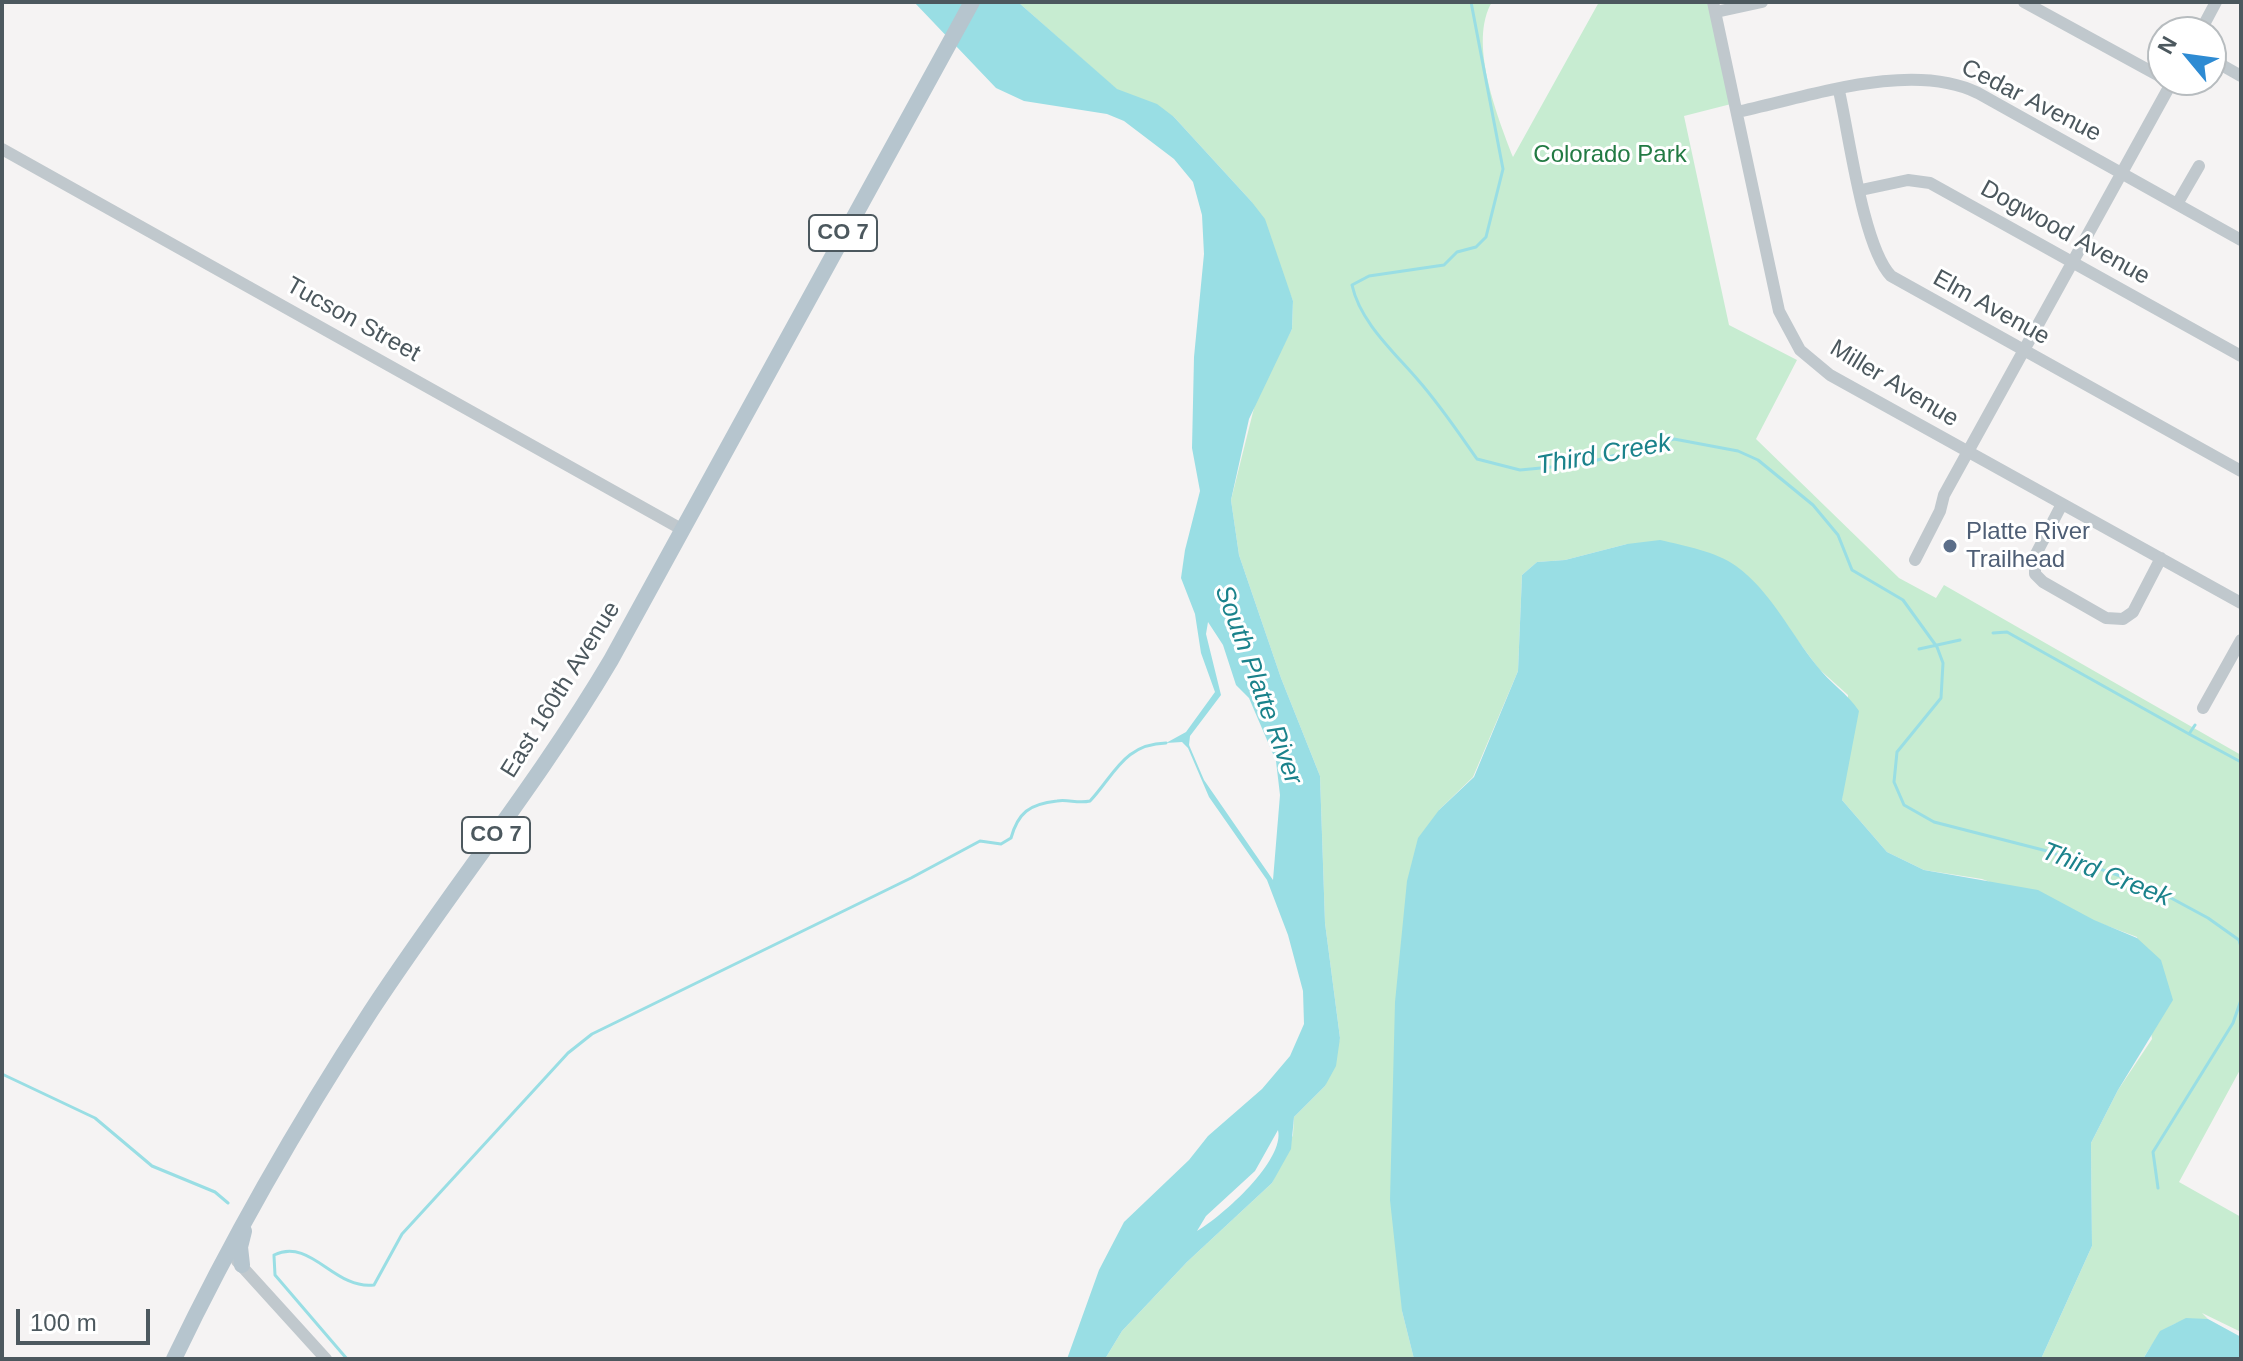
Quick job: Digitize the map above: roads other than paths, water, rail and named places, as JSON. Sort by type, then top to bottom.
[{"type":"main road","name":"East 160th Avenue","points":[[174,1359],[260,1189],[373,1008],[581,710],[972,2]]},
{"type":"main road","points":[[242,1265],[241,1240],[260,1189]]},
{"type":"street","points":[[1714,7],[1762,2]]},
{"type":"street","points":[[2024,2],[2147,69]]},
{"type":"street","name":"Miller Avenue","points":[[1714,7],[1779,311],[1790,337],[1807,358],[1830,375],[1968,453],[2241,603]]},
{"type":"street","name":"Cedar Avenue","points":[[1737,112],[1904,78],[1951,83],[1978,93],[2241,240]]},
{"type":"street","name":"Elm Avenue","points":[[1839,91],[1875,249],[1891,276],[2241,471]]},
{"type":"street","points":[[1915,560],[1940,511],[1944,495],[2074,264],[2160,96]]},
{"type":"street","name":"Tucson Street","points":[[2,149],[683,530]]},
{"type":"street","points":[[2177,204],[2199,166]]},
{"type":"street","name":"Dogwood Avenue","points":[[1861,190],[1908,180],[1930,183],[2241,356]]},
{"type":"street","points":[[2062,504],[2035,556],[2035,574],[2043,582],[2106,618],[2123,619],[2133,612],[2161,558]]},
{"type":"street","points":[[2203,708],[2241,640]]},
{"type":"street","points":[[226,1253],[242,1265],[326,1359]]},
{"type":"water","name":"South Platte River","points":[[914,2],[1018,2],[1117,89],[1157,104],[1174,117],[1265,219],[1293,301],[1292,329],[1249,419],[1231,500],[1239,555],[1281,678],[1320,776],[1325,923],[1340,1038],[1336,1066],[1325,1086],[1294,1117],[1291,1149],[1272,1183],[1187,1262],[1122,1331],[1105,1359],[1067,1359],[1099,1270],[1124,1222],[1189,1160],[1208,1136],[1262,1089],[1290,1056],[1304,1024],[1303,991],[1288,935],[1267,880],[1209,797],[1188,748],[1182,742],[1166,743],[1186,732],[1215,692],[1201,653],[1195,614],[1181,578],[1200,491],[1192,448],[1194,357],[1204,254],[1202,215],[1193,182],[1174,159],[1124,121],[1107,114],[1024,101],[996,88]],"holes":[[[1208,622],[1223,645],[1236,685],[1249,698],[1276,761],[1280,795],[1273,880],[1204,780],[1189,745],[1190,736],[1221,695],[1206,634]],[[1278,1130],[1278,1142],[1272,1156],[1250,1186],[1222,1213],[1197,1231],[1206,1216],[1255,1171]]]},
{"type":"water","points":[[1660,540],[1719,556],[1748,576],[1770,600],[1817,666],[1859,711],[1842,800],[1887,852],[1924,870],[2038,890],[2094,920],[2137,938],[2161,960],[2173,1000],[2118,1090],[2091,1143],[2092,1246],[2041,1359],[1414,1359],[1402,1311],[1390,1200],[1395,1002],[1407,881],[1418,838],[1439,810],[1474,777],[1518,671],[1522,575],[1537,562],[1565,560],[1627,544]]},
{"type":"water","points":[[2186,1318],[2208,1319],[2241,1337],[2241,1359],[2143,1359],[2160,1331]]},
{"type":"waterway","name":"Third Creek","points":[[1471,2],[1503,169],[1486,237],[1476,247],[1457,252],[1444,265],[1369,276],[1352,285],[1370,324],[1434,399],[1477,459],[1520,470],[1583,464],[1674,439],[1738,451],[1758,460],[1813,505],[1838,535],[1852,570],[1903,600],[1937,647],[1943,663],[1941,698],[1897,752],[1894,782],[1904,805],[1934,822],[2047,851],[2147,885],[2208,918],[2239,940],[2241,947]]},
{"type":"waterway","points":[[1993,633],[2007,632],[2189,734],[2195,725]]},
{"type":"waterway","name":"Third Creek","points":[[1919,649],[1960,640]]},
{"type":"waterway","points":[[2189,734],[2241,762]]},
{"type":"waterway","points":[[274,1255],[287,1251],[300,1253],[347,1280],[374,1285],[402,1234],[568,1053],[592,1034],[980,841],[1001,844],[1011,838],[1021,816],[1032,807],[1057,801],[1090,801],[1130,755],[1140,749],[1166,743]]},
{"type":"waterway","name":"Third Creek","points":[[2158,1188],[2153,1152],[2233,1023],[2241,1000]]},
{"type":"waterway","points":[[2,1074],[95,1118],[152,1166],[215,1192],[228,1203]]},
{"type":"waterway","points":[[274,1256],[275,1275],[347,1359]]},
{"type":"place","name":"Platte River Trailhead","points":[[1950,546]]},
{"type":"park label","name":"Colorado Park","points":[[1610,155]]}]
